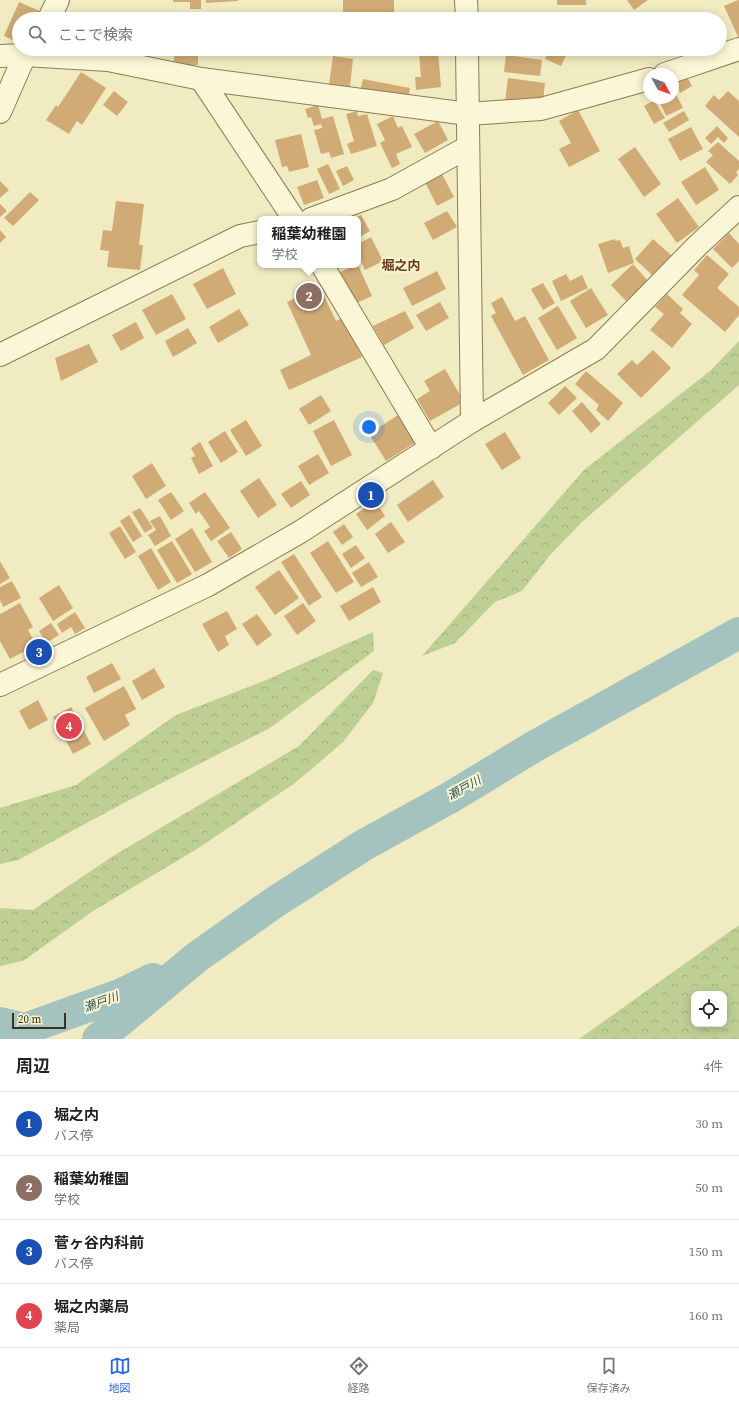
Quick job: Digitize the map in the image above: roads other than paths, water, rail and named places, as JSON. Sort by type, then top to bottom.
[{"type":"street","points":[[52,12],[58,0]]},
{"type":"street","points":[[466,0],[467,12]]},
{"type":"street","points":[[727,53],[739,49]]},
{"type":"street","points":[[0,56],[12,54]]},
{"type":"street","points":[[0,112],[25,56]]},
{"type":"street","points":[[68,56],[108,60],[201,79],[468,114],[541,109],[643,81]]},
{"type":"street","points":[[467,56],[472,421]]},
{"type":"street","points":[[679,69],[718,56]]},
{"type":"street","points":[[201,79],[292,216]]},
{"type":"street","points":[[319,216],[392,189],[468,147]]},
{"type":"street","points":[[0,685],[208,585],[300,532],[472,421],[596,349],[698,246],[739,207]]},
{"type":"street","points":[[0,355],[240,236],[257,233]]},
{"type":"street","points":[[324,268],[431,448]]},
{"type":"waterway","name":"瀬戸川","points":[[98,1039],[197,957],[275,902],[364,845],[451,797],[535,746],[739,633]]},
{"type":"waterway","name":"瀬戸川","points":[[0,1023],[25,1029],[122,994],[153,979]]},
{"type":"place","name":"稲葉幼稚園","points":[[309,296]]},
{"type":"place","name":"堀之内","points":[[371,495]]},
{"type":"place","name":"菅ヶ谷内科前","points":[[39,652]]},
{"type":"place","name":"堀之内薬局","points":[[69,726]]},
{"type":"district","name":"堀之内","points":[[401,265]]}]
